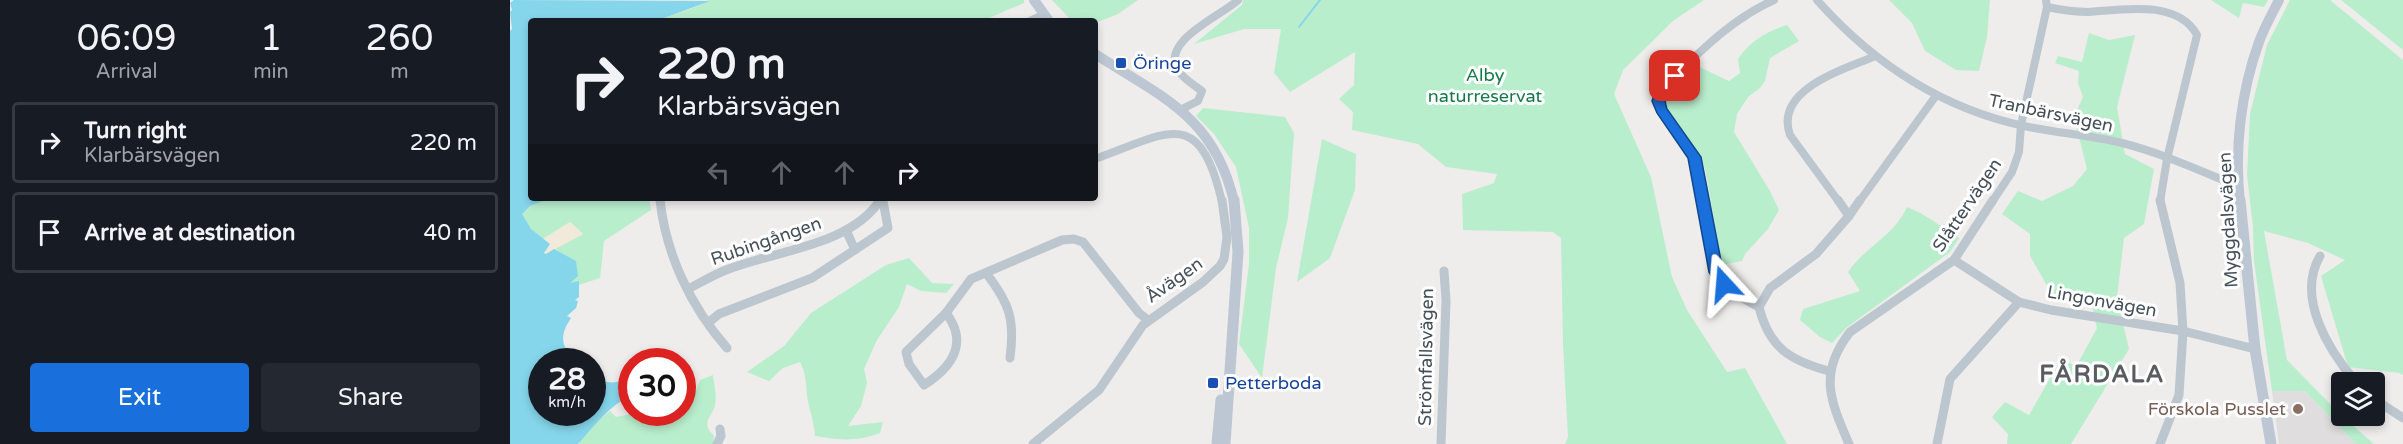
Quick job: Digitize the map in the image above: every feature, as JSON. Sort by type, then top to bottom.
[{"type":"main road","points":[[1034,0],[1046,18]]},
{"type":"main road","name":"Myggdalsvägen","points":[[2271,444],[2255,349],[2238,186],[2241,110],[2259,42],[2279,0]]},
{"type":"main road","points":[[1098,56],[1180,110],[1201,129],[1216,150],[1233,187],[1237,213],[1238,266],[1225,444]]},
{"type":"main road","points":[[1217,444],[1225,362],[1232,332]]},
{"type":"street","points":[[1180,110],[1198,101],[1202,91],[1178,70],[1173,60],[1175,50],[1190,34],[1238,0]]},
{"type":"street","points":[[1759,307],[1735,296],[1716,272],[1695,157],[1661,110],[1658,101],[1661,89],[1724,31],[1761,4],[1774,0]]},
{"type":"street","name":"Tranbärsvägen","points":[[1817,0],[1842,30],[1874,57],[1935,97],[2021,125],[2122,143],[2238,186]]},
{"type":"street","points":[[2047,4],[2092,12],[2136,2],[2154,2],[2184,16],[2194,26],[2197,35],[2167,159],[2160,199],[2180,283],[2183,331],[2179,395],[2160,444]]},
{"type":"street","name":"Slåttervägen","points":[[1849,444],[1832,404],[1829,371],[1837,346],[1850,332],[1954,260],[2012,172],[2019,152],[2021,125],[2047,4]]},
{"type":"street","points":[[1849,216],[1790,135],[1786,122],[1789,110],[1813,84],[1874,57]]},
{"type":"street","points":[[1829,371],[1795,360],[1787,353],[1769,335],[1762,321],[1759,307],[1770,288],[1816,254],[1849,216],[1935,97]]},
{"type":"street","name":"Åvägen","points":[[1033,444],[1105,384],[1148,320],[1178,296],[1213,275],[1225,256],[1225,212],[1219,186],[1209,162],[1189,134],[1179,131],[1098,158]]},
{"type":"street","points":[[661,201],[672,258],[716,336],[728,348]]},
{"type":"street","name":"Rubingången","points":[[688,289],[726,270],[846,231],[865,219],[880,201]]},
{"type":"street","name":"Rubingången","points":[[708,323],[718,314],[812,278],[888,228],[882,201]]},
{"type":"street","points":[[846,231],[855,250]]},
{"type":"street","points":[[946,314],[954,321],[957,330],[959,340],[956,350],[940,375],[924,385],[909,364],[906,352],[946,314],[971,279],[1062,240],[1074,239],[1083,242],[1139,313],[1148,320]]},
{"type":"street","points":[[2320,256],[2313,263],[2311,271],[2314,308],[2332,350],[2348,372]]},
{"type":"street","name":"Lingonvägen","points":[[1954,260],[2019,302],[2051,310],[2183,331],[2255,349]]},
{"type":"street","name":"Strömfallsvägen","points":[[1441,444],[1446,301],[1444,271]]},
{"type":"street","points":[[988,273],[1005,304],[1010,320],[1012,329],[1010,358]]},
{"type":"street","points":[[1937,444],[1950,379],[2019,302]]},
{"type":"street","points":[[2385,406],[2403,418]]},
{"type":"street","points":[[717,444],[721,436],[720,429]]},
{"type":"shaded area","name":"Förskola Pusslet","points":[[2272,391],[2305,391],[2331,418],[2331,426],[2339,426],[2356,444],[2279,444]]},
{"type":"green space","points":[[709,0],[1024,0],[1024,3],[989,18],[664,18]]},
{"type":"green space","points":[[1052,0],[1138,0],[1118,14],[1098,22],[1098,18],[1069,18]]},
{"type":"green space","name":"Alby naturreservat","points":[[1243,0],[1704,0],[1673,21],[1623,70],[1614,94],[1651,177],[1672,277],[1687,310],[1727,372],[1745,368],[1787,444],[1565,444],[1568,437],[1561,238],[1553,232],[1463,230],[1462,194],[1494,183],[1497,174],[1446,167],[1418,144],[1352,130],[1353,112],[1339,99],[1354,85],[1355,52],[1290,92],[1274,73],[1281,29],[1244,29],[1194,44],[1242,5]]},
{"type":"green space","points":[[1889,0],[1990,0],[1987,37],[1979,71],[1956,70],[1925,51],[1912,23]]},
{"type":"green space","points":[[2211,0],[2268,0],[2264,7],[2243,3],[2239,18]]},
{"type":"green space","points":[[2290,0],[2330,0],[2403,60],[2403,375],[2348,367],[2321,276],[2345,260],[2308,243],[2264,231],[2287,360],[2331,405],[2331,418],[2305,391],[2272,391],[2254,261],[2247,175],[2250,114],[2267,45]]},
{"type":"green space","points":[[2341,0],[2403,0],[2403,50]]},
{"type":"green space","points":[[1787,25],[1799,41],[1770,58],[1765,81],[1748,97],[1737,114],[1734,132],[1779,210],[1768,229],[1745,254],[1742,261],[1722,265],[1705,169],[1699,154],[1666,110],[1663,101],[1666,91],[1693,64],[1729,81],[1740,73],[1738,59],[1748,47],[1766,34]]},
{"type":"green space","points":[[2089,33],[2109,40],[2135,35],[2117,107],[2125,154],[2154,169],[2144,224],[2124,238],[2117,298],[2129,349],[2071,444],[2007,444],[2008,434],[1992,417],[2005,402],[2029,415],[2060,361],[2077,365],[2097,328],[2091,301],[2053,296],[2030,256],[2030,234],[2002,214],[2018,191],[2042,201],[2073,186],[2087,169],[2074,117],[2083,97],[2078,83],[2079,71],[2055,63],[2058,56],[2082,62]]},
{"type":"green space","points":[[1203,108],[1285,117],[1294,133],[1288,218],[1276,268],[1262,378],[1239,344],[1249,264],[1249,228],[1236,167],[1214,134],[1196,116]]},
{"type":"green space","points":[[1322,139],[1356,154],[1355,190],[1330,258],[1297,282]]},
{"type":"green space","points":[[543,201],[650,201],[651,210],[604,241],[600,278],[579,285],[579,282],[570,284],[571,281],[554,249],[583,234],[570,222],[543,239],[531,229],[521,214],[530,206]]},
{"type":"green space","points":[[1907,207],[1959,238],[1950,252],[1846,328],[1832,343],[1820,337],[1800,320],[1803,309],[1860,291],[1848,272],[1895,226]]},
{"type":"green space","points":[[909,258],[932,283],[954,284],[946,293],[921,291],[907,284],[899,307],[877,340],[864,369],[867,383],[861,406],[848,426],[883,422],[880,433],[863,438],[847,439],[815,436],[800,362],[783,368],[769,381],[747,372],[784,346],[811,313],[886,265]]},
{"type":"green space","points":[[713,375],[716,402],[707,423],[714,436],[713,444],[578,444],[592,426],[606,426],[606,414],[610,411],[618,417],[618,426],[696,426],[696,389],[700,380]]},
{"type":"green space","points":[[2339,426],[2353,426],[2374,444],[2356,444]]},
{"type":"sand","points":[[570,222],[583,234],[546,254],[543,239]]},
{"type":"water","points":[[514,0],[710,1],[664,18],[528,18],[528,201],[543,201],[530,206],[522,214],[531,229],[550,244],[544,253],[554,249],[576,261],[578,276],[570,283],[579,281],[579,297],[575,300],[578,301],[576,308],[567,316],[571,318],[563,336],[566,348],[528,348],[528,426],[593,426],[578,444],[510,444],[510,31],[512,29],[510,12],[512,10],[510,3]]},
{"type":"water","points":[[606,381],[618,381],[618,404],[606,414]]},
{"type":"waterway","points":[[1299,27],[1320,0]]},
{"type":"place","name":"Öringe","points":[[1121,63]]},
{"type":"place","name":"Petterboda","points":[[1213,383]]},
{"type":"place","name":"Förskola Pusslet","points":[[2298,409]]},
{"type":"district","name":"FÅRDALA","points":[[2102,374]]},
{"type":"route","points":[[1675,76],[1661,89],[1658,101],[1661,110],[1695,157],[1716,272],[1724,284]]}]
